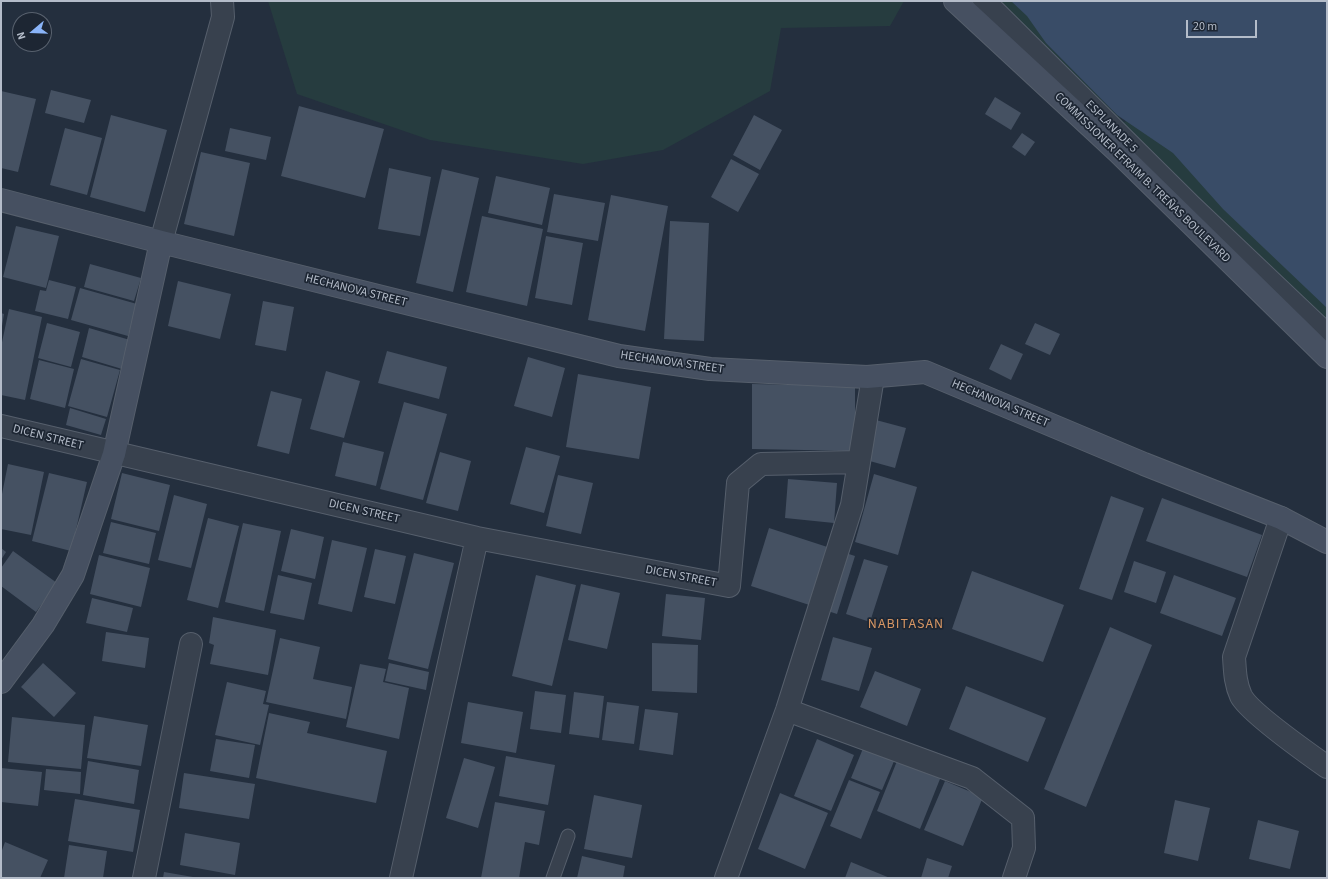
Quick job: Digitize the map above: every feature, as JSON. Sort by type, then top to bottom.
[{"type":"main road","name":"COMMISSIONER EFRAIM B. TREÑAS BOULEVARD","points":[[955,1],[1118,152],[1327,358]]},
{"type":"main road","name":"HECHANOVA STREET","points":[[1,200],[161,242],[619,356],[710,369],[873,377],[926,372],[1144,464],[1281,518],[1327,542]]},
{"type":"main road","points":[[1,682],[43,625],[73,575],[114,454],[161,242]]},
{"type":"street","points":[[161,242],[223,17],[222,1]]},
{"type":"street","name":"ESPLANADE 5","points":[[984,1],[1190,205],[1327,335]]},
{"type":"street","points":[[726,878],[787,710],[852,504],[873,377]]},
{"type":"street","name":"DICEN STREET","points":[[1,426],[114,454],[477,538],[729,586],[738,483],[761,464],[859,462]]},
{"type":"street","points":[[1281,518],[1234,657],[1235,678],[1242,698],[1264,719],[1327,767]]},
{"type":"street","points":[[401,878],[477,538]]},
{"type":"street","points":[[144,878],[191,644]]},
{"type":"street","points":[[787,710],[972,778],[1023,818],[1024,848],[1014,878]]},
{"type":"lane","points":[[553,878],[568,836]]},
{"type":"green space","points":[[268,1],[904,1],[890,26],[781,28],[770,91],[663,150],[583,164],[430,140],[297,94]]},
{"type":"green space","points":[[977,1],[1030,1],[1046,43],[1124,122],[1155,108],[1327,280],[1327,339]]},
{"type":"water","points":[[1011,1],[1327,1],[1327,308],[1223,209],[1173,153],[1117,115],[1046,43],[1027,16]]},
{"type":"building","points":[[51,90],[91,100],[84,123],[45,113]]},
{"type":"building","points":[[1,91],[36,99],[18,172],[1,168]]},
{"type":"building","points":[[995,97],[1021,113],[1011,130],[985,114]]},
{"type":"building","points":[[299,106],[384,129],[365,198],[281,176]]},
{"type":"building","points":[[111,115],[167,130],[145,212],[90,197]]},
{"type":"building","points":[[754,115],[782,130],[760,170],[733,155]]},
{"type":"building","points":[[65,128],[102,138],[87,195],[50,185]]},
{"type":"building","points":[[230,128],[271,137],[266,160],[225,151]]},
{"type":"building","points":[[1022,133],[1035,142],[1025,156],[1012,147]]},
{"type":"building","points":[[201,152],[250,163],[234,236],[184,224]]},
{"type":"building","points":[[731,159],[759,174],[738,212],[711,197]]},
{"type":"building","points":[[389,168],[431,177],[420,236],[378,229]]},
{"type":"building","points":[[442,169],[479,178],[453,292],[416,283]]},
{"type":"building","points":[[496,176],[550,188],[542,225],[488,213]]},
{"type":"building","points":[[554,194],[605,203],[598,241],[547,232]]},
{"type":"building","points":[[611,195],[668,206],[645,331],[588,320]]},
{"type":"building","points":[[482,216],[543,229],[527,306],[466,292]]},
{"type":"building","points":[[670,221],[709,223],[704,341],[664,339]]},
{"type":"building","points":[[16,226],[59,236],[46,288],[3,277]]},
{"type":"building","points":[[546,236],[583,243],[572,305],[535,298]]},
{"type":"building","points":[[90,264],[141,278],[134,301],[84,287]]},
{"type":"building","points":[[49,280],[76,287],[68,319],[35,311],[40,290],[46,291]]},
{"type":"building","points":[[178,281],[231,294],[220,339],[168,326]]},
{"type":"building","points":[[80,288],[137,304],[128,336],[71,320]]},
{"type":"building","points":[[263,301],[294,307],[286,351],[255,345]]},
{"type":"building","points":[[9,309],[42,317],[25,400],[1,395],[1,347]]},
{"type":"building","points":[[1,313],[4,314],[2,326],[1,326]]},
{"type":"building","points":[[47,323],[80,332],[71,367],[38,358]]},
{"type":"building","points":[[1035,323],[1060,334],[1050,355],[1025,344]]},
{"type":"building","points":[[89,328],[130,340],[122,369],[82,357]]},
{"type":"building","points":[[1001,344],[1023,354],[1011,380],[989,369]]},
{"type":"building","points":[[387,351],[447,367],[439,399],[378,383]]},
{"type":"building","points":[[528,357],[565,368],[552,417],[514,406]]},
{"type":"building","points":[[81,359],[120,370],[107,417],[68,406]]},
{"type":"building","points":[[39,360],[74,369],[65,408],[30,399]]},
{"type":"building","points":[[326,371],[360,381],[344,438],[310,429]]},
{"type":"building","points":[[578,374],[651,387],[639,459],[566,447]]},
{"type":"building","points":[[752,384],[855,386],[855,451],[752,449]]},
{"type":"building","points":[[271,391],[302,399],[289,454],[257,446]]},
{"type":"building","points":[[404,402],[447,414],[423,500],[380,489]]},
{"type":"building","points":[[70,408],[106,419],[101,435],[66,425]]},
{"type":"building","points":[[876,420],[906,428],[895,468],[866,460]]},
{"type":"building","points":[[343,442],[384,452],[376,486],[335,476]]},
{"type":"building","points":[[526,447],[560,456],[544,513],[510,504]]},
{"type":"building","points":[[440,452],[471,461],[458,511],[426,503]]},
{"type":"building","points":[[8,464],[44,472],[31,535],[1,529],[1,499]]},
{"type":"building","points":[[49,473],[87,482],[71,551],[32,541]]},
{"type":"building","points":[[122,473],[170,485],[159,531],[111,519]]},
{"type":"building","points":[[874,474],[917,487],[898,555],[855,542]]},
{"type":"building","points":[[558,475],[593,483],[581,534],[546,526]]},
{"type":"building","points":[[788,479],[837,483],[834,523],[785,518]]},
{"type":"building","points":[[174,495],[207,504],[191,568],[158,560]]},
{"type":"building","points":[[1111,496],[1144,508],[1112,600],[1079,589]]},
{"type":"building","points":[[1162,498],[1262,535],[1247,577],[1146,541]]},
{"type":"building","points":[[208,518],[239,526],[218,608],[187,600]]},
{"type":"building","points":[[111,522],[156,533],[149,564],[103,553]]},
{"type":"building","points":[[243,523],[281,531],[264,611],[225,602]]},
{"type":"building","points":[[769,528],[855,556],[837,614],[751,586]]},
{"type":"building","points":[[291,529],[324,537],[315,579],[281,571]]},
{"type":"building","points":[[332,540],[367,548],[352,612],[318,604]]},
{"type":"building","points":[[1,548],[6,552],[1,560]]},
{"type":"building","points":[[375,549],[406,556],[395,604],[364,597]]},
{"type":"building","points":[[13,551],[57,583],[36,612],[1,586],[1,568]]},
{"type":"building","points":[[414,553],[454,563],[428,669],[388,659]]},
{"type":"building","points":[[99,555],[150,568],[141,607],[90,594]]},
{"type":"building","points":[[864,559],[888,566],[870,622],[846,614]]},
{"type":"building","points":[[1134,561],[1166,572],[1156,603],[1124,592]]},
{"type":"building","points":[[972,571],[1064,605],[1043,662],[952,629]]},
{"type":"building","points":[[278,575],[312,583],[304,620],[270,613]]},
{"type":"building","points":[[536,575],[576,585],[552,686],[512,676]]},
{"type":"building","points":[[1174,575],[1236,598],[1222,636],[1160,613]]},
{"type":"building","points":[[581,584],[620,593],[607,649],[568,640]]},
{"type":"building","points":[[666,594],[705,598],[701,640],[662,636]]},
{"type":"building","points":[[92,598],[133,608],[127,632],[86,623]]},
{"type":"building","points":[[213,617],[276,630],[268,675],[210,664],[214,645],[209,643]]},
{"type":"building","points":[[1110,627],[1152,645],[1086,807],[1044,789]]},
{"type":"building","points":[[106,632],[149,638],[145,668],[102,661]]},
{"type":"building","points":[[833,637],[872,648],[859,691],[821,680]]},
{"type":"building","points":[[280,638],[320,647],[313,679],[352,687],[346,719],[266,702]]},
{"type":"building","points":[[652,643],[698,645],[697,693],[652,691]]},
{"type":"building","points":[[43,663],[76,693],[54,717],[21,687]]},
{"type":"building","points":[[389,663],[429,672],[426,690],[385,681]]},
{"type":"building","points":[[360,664],[386,669],[383,682],[409,688],[399,739],[346,727]]},
{"type":"building","points":[[875,671],[921,689],[907,726],[860,707]]},
{"type":"building","points":[[227,682],[266,691],[263,704],[269,705],[260,745],[215,735]]},
{"type":"building","points":[[966,686],[1046,718],[1028,762],[949,729]]},
{"type":"building","points":[[535,691],[566,695],[561,733],[530,729]]},
{"type":"building","points":[[574,692],[604,696],[599,738],[569,734]]},
{"type":"building","points":[[468,702],[523,712],[516,753],[461,743]]},
{"type":"building","points":[[607,702],[639,706],[634,744],[602,740]]},
{"type":"building","points":[[645,709],[678,713],[673,755],[639,750]]},
{"type":"building","points":[[269,713],[310,722],[307,733],[387,751],[376,803],[256,778]]},
{"type":"building","points":[[94,716],[148,725],[141,766],[87,758]]},
{"type":"building","points":[[12,717],[85,725],[81,769],[8,762]]},
{"type":"building","points":[[216,739],[255,745],[249,778],[210,771]]},
{"type":"building","points":[[817,739],[854,755],[831,811],[794,796]]},
{"type":"building","points":[[866,741],[897,754],[882,790],[851,778]]},
{"type":"building","points":[[506,756],[555,765],[548,805],[499,796]]},
{"type":"building","points":[[899,756],[942,774],[920,829],[877,811]]},
{"type":"building","points":[[464,758],[495,767],[478,828],[446,818]]},
{"type":"building","points":[[88,761],[139,770],[134,804],[83,795]]},
{"type":"building","points":[[1,768],[42,772],[38,806],[1,802]]},
{"type":"building","points":[[46,769],[81,772],[80,794],[44,790]]},
{"type":"building","points":[[184,773],[255,784],[249,819],[179,808]]},
{"type":"building","points":[[849,780],[880,792],[861,839],[830,826]]},
{"type":"building","points":[[945,781],[983,797],[963,846],[924,830]]},
{"type":"building","points":[[780,793],[828,813],[805,869],[758,849]]},
{"type":"building","points":[[594,795],[642,805],[632,858],[584,849]]},
{"type":"building","points":[[75,799],[140,810],[133,852],[68,841]]},
{"type":"building","points":[[1175,800],[1210,808],[1198,861],[1164,853]]},
{"type":"building","points":[[495,802],[545,811],[539,845],[525,842],[519,878],[481,878]]},
{"type":"building","points":[[1258,820],[1299,831],[1290,869],[1249,859]]},
{"type":"building","points":[[185,833],[240,843],[235,875],[180,865]]},
{"type":"building","points":[[5,842],[48,860],[40,878],[1,878],[1,853]]},
{"type":"building","points":[[69,845],[107,851],[103,878],[64,878]]},
{"type":"building","points":[[582,856],[625,866],[623,878],[577,878]]},
{"type":"building","points":[[927,858],[952,866],[948,878],[921,878]]},
{"type":"building","points":[[851,862],[890,878],[845,878]]},
{"type":"building","points":[[164,872],[193,877],[193,878],[163,878]]},
{"type":"district","name":"NABITASAN","points":[[906,625]]}]
